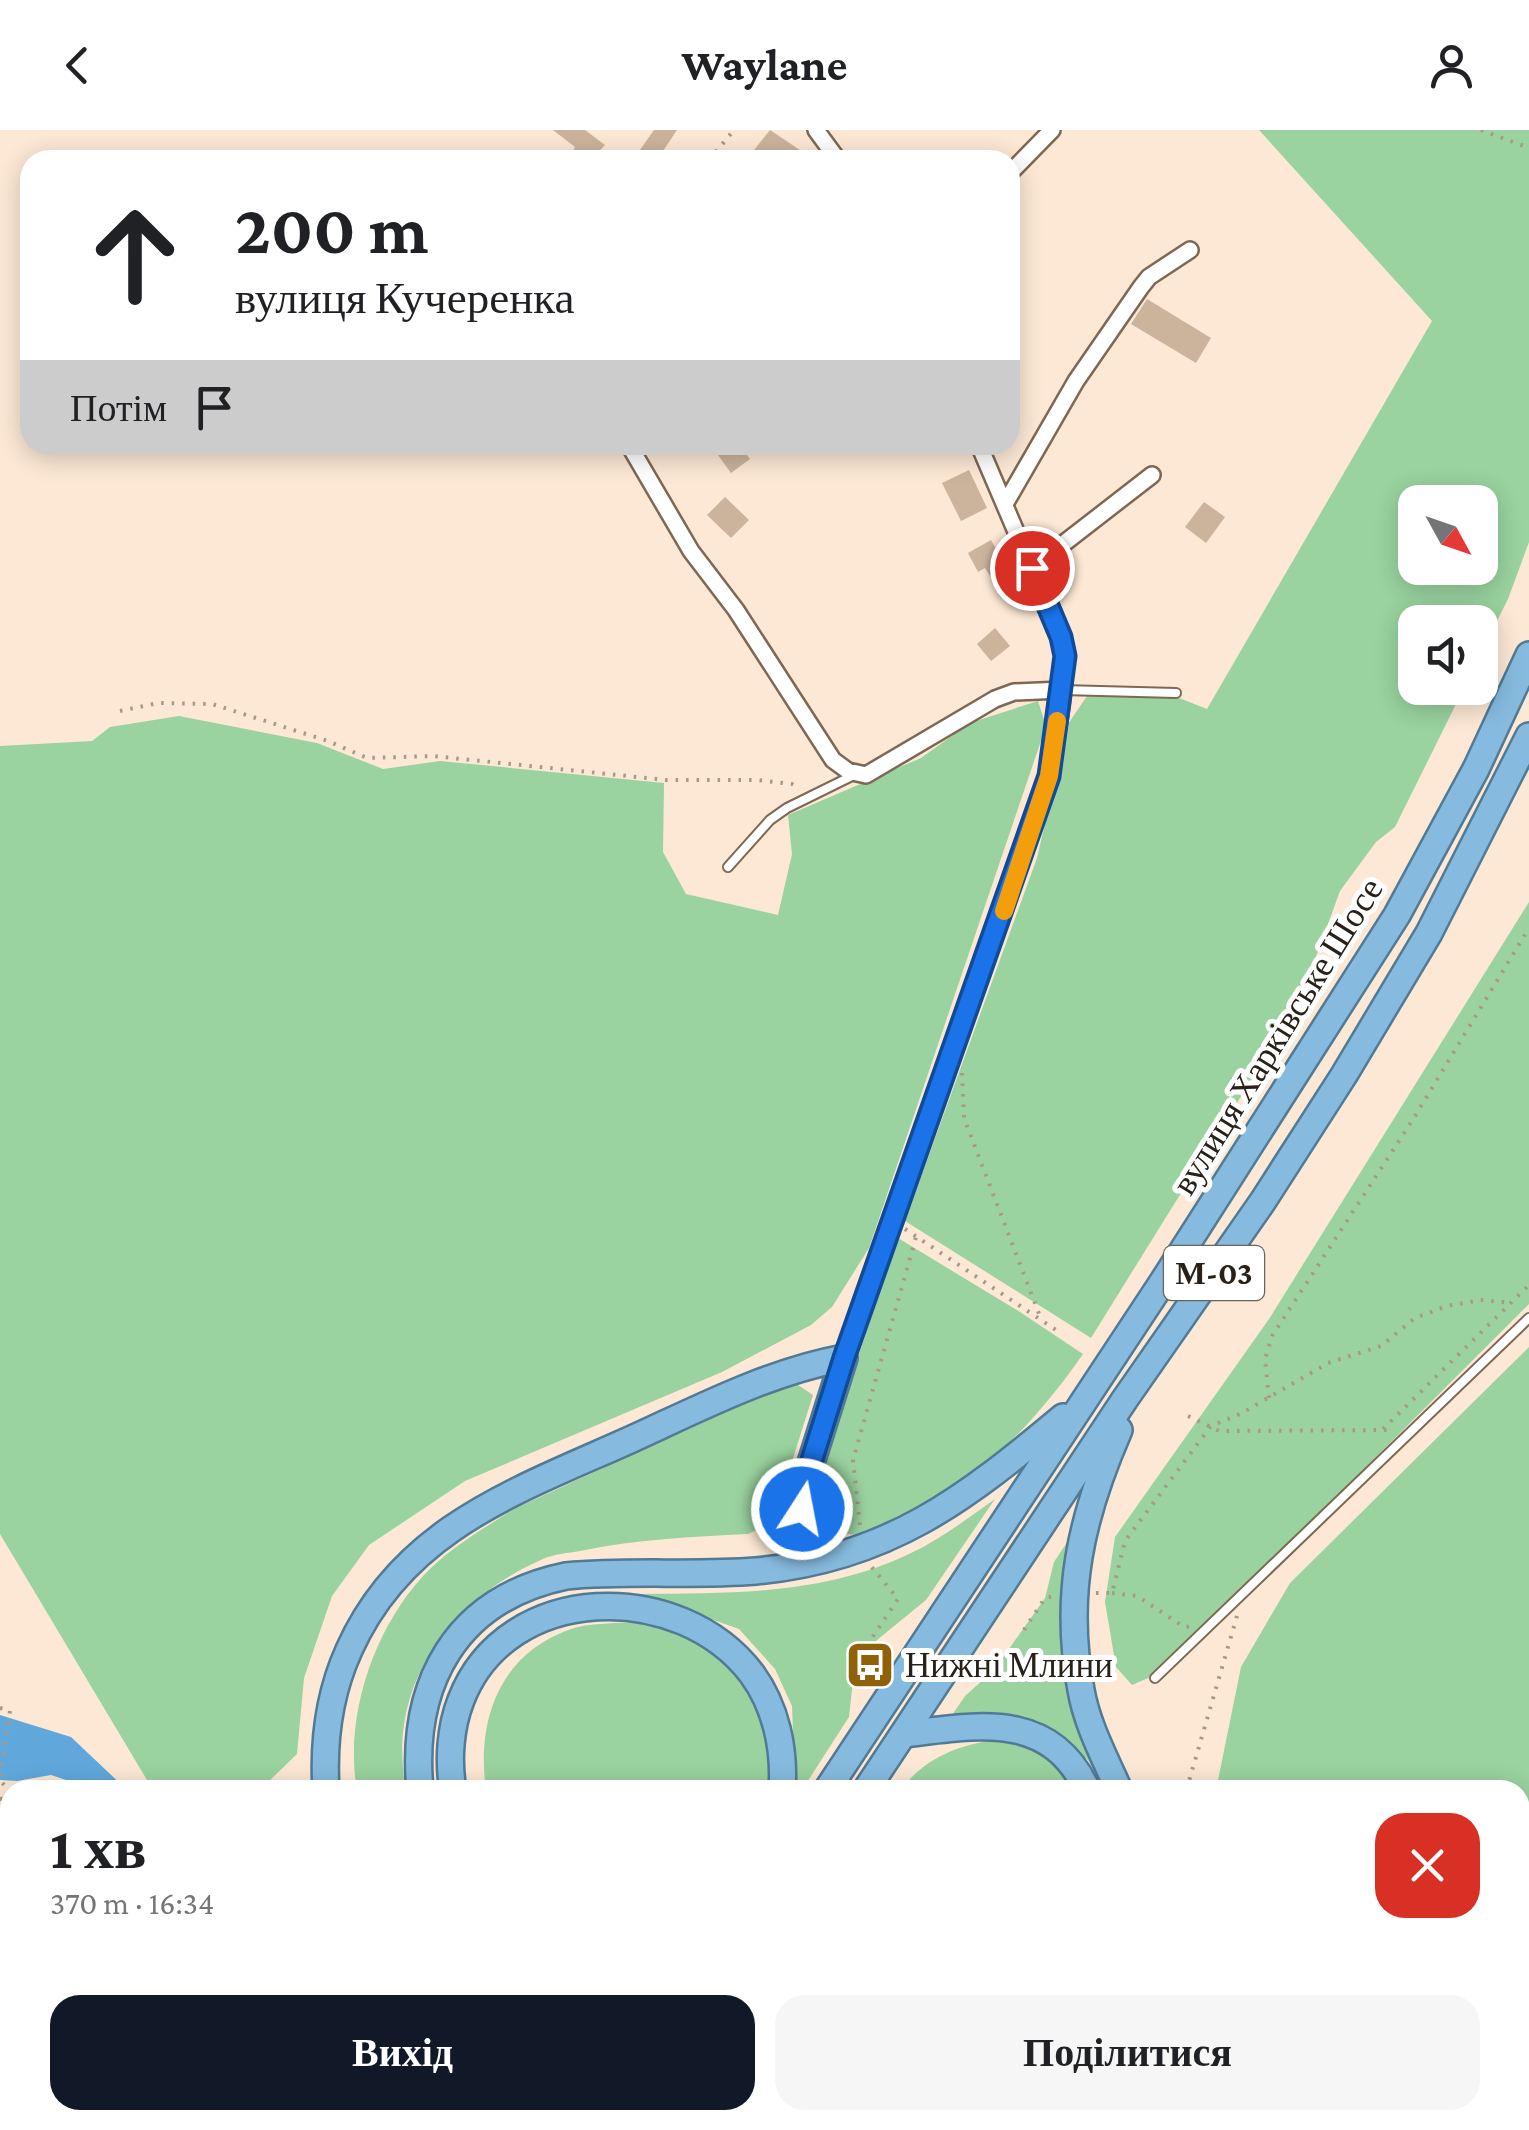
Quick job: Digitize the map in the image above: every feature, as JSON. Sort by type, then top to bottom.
[{"type":"highway","name":"вулиця Харківське Шосе","points":[[834,1780],[1308,1059],[1397,915],[1476,768],[1529,655]]},
{"type":"highway","name":"вулиця Харківське Шосе","points":[[873,1780],[1263,1201],[1412,963],[1529,736]]},
{"type":"highway","points":[[1114,1780],[1081,1692],[1071,1604],[1075,1568],[1086,1520],[1118,1432],[1193,1304]]},
{"type":"highway","points":[[325,1780],[327,1732],[340,1670],[384,1588],[419,1552],[464,1519],[583,1461],[765,1378],[844,1358],[810,1466],[802,1509],[809,1562]]},
{"type":"highway","points":[[420,1780],[418,1732],[434,1677],[460,1636],[500,1600],[566,1576],[755,1571],[865,1549],[912,1529],[1005,1466],[1086,1398]]},
{"type":"highway","points":[[453,1780],[450,1758],[458,1709],[467,1685],[493,1648],[511,1633],[546,1615],[608,1606],[676,1620],[736,1656],[770,1707],[782,1755],[782,1780]]},
{"type":"highway","points":[[904,1734],[989,1725],[1019,1730],[1060,1753],[1082,1780]]},
{"type":"street","points":[[1020,163],[1052,130]]},
{"type":"street","points":[[1005,504],[1076,380],[1148,278],[1190,250]]},
{"type":"street","points":[[635,455],[691,551],[736,610],[833,760],[848,771],[866,775],[994,699],[1014,692],[1062,690]]},
{"type":"street","points":[[844,1358],[1049,776],[1065,656],[1061,637],[983,455]]},
{"type":"street","points":[[1032,568],[1152,475]]},
{"type":"lane","points":[[1062,690],[1176,693]]},
{"type":"lane","points":[[728,867],[770,820],[808,795],[858,773]]},
{"type":"lane","points":[[1155,1678],[1529,1318]]},
{"type":"path","points":[[717,150],[734,130]]},
{"type":"path","points":[[1481,130],[1529,148]]},
{"type":"path","points":[[120,711],[158,704],[212,704],[328,740],[368,758],[433,756],[666,780],[792,784],[808,795]]},
{"type":"path","points":[[1270,1398],[1264,1359],[1272,1336],[1412,1121],[1529,928]]},
{"type":"path","points":[[960,1034],[964,1118],[1041,1319]]},
{"type":"path","points":[[892,1222],[1059,1332]]},
{"type":"path","points":[[861,1534],[853,1460],[916,1237]]},
{"type":"path","points":[[1382,1430],[1529,1285]]},
{"type":"path","points":[[1112,1593],[1125,1542],[1212,1426],[1328,1364],[1382,1346],[1414,1318],[1446,1306],[1481,1300],[1511,1302]]},
{"type":"path","points":[[1188,1416],[1219,1431],[1413,1430]]},
{"type":"path","points":[[861,1654],[898,1600],[868,1562]]},
{"type":"path","points":[[1189,1780],[1244,1592]]},
{"type":"path","points":[[1088,1593],[1137,1596],[1184,1627],[1209,1626]]},
{"type":"path","points":[[1024,1630],[1045,1598],[1065,1594]]},
{"type":"path","points":[[0,1708],[10,1712],[0,1780]]},
{"type":"green space","points":[[1259,130],[1529,130],[1529,542],[1498,619],[1498,605],[1398,605],[1398,705],[1456,705],[1395,827],[1376,842],[1340,891],[1299,1003],[1091,1338],[905,1221],[1037,858],[1068,724],[1087,696],[1179,698],[1207,709],[1432,321]]},
{"type":"green space","points":[[1038,701],[1046,726],[869,1248],[832,1307],[811,1325],[722,1372],[465,1481],[369,1545],[332,1596],[304,1678],[297,1754],[270,1780],[147,1780],[0,1534],[0,746],[92,741],[110,727],[179,716],[317,743],[383,769],[440,761],[664,783],[663,852],[686,894],[778,915],[792,854],[788,815],[921,758],[970,723]]},
{"type":"green space","points":[[1529,902],[1529,1304],[1160,1673],[1132,1685],[1116,1667],[1105,1602],[1115,1537],[1269,1319]]},
{"type":"green space","points":[[898,1238],[1083,1354],[1035,1415],[978,1471],[936,1500],[867,1535],[849,1534],[837,1530],[823,1512],[820,1486],[824,1458]]},
{"type":"green space","points":[[1529,1347],[1529,1780],[1218,1780],[1241,1667],[1290,1583]]},
{"type":"green space","points":[[792,1381],[813,1395],[777,1509],[765,1526],[748,1534],[643,1541],[556,1555],[509,1576],[453,1623],[416,1682],[406,1716],[402,1752],[405,1780],[356,1780],[359,1705],[366,1676],[390,1622],[433,1566],[516,1508]]},
{"type":"green space","points":[[995,1499],[926,1600],[877,1640],[853,1680],[849,1717],[808,1780],[795,1780],[792,1706],[775,1669],[739,1629],[640,1594],[778,1589],[812,1584],[878,1567],[954,1528]]},
{"type":"green space","points":[[1075,1530],[1069,1570],[1112,1780],[1099,1780],[1088,1760],[1062,1738],[946,1724],[965,1696],[994,1670],[1045,1598],[1054,1562]]},
{"type":"green space","points":[[628,1622],[669,1628],[698,1640],[719,1655],[737,1672],[762,1715],[768,1739],[769,1780],[485,1780],[485,1738],[490,1714],[511,1671],[549,1639],[594,1624]]},
{"type":"green space","points":[[1003,1739],[1025,1747],[1054,1763],[1069,1780],[909,1780],[946,1753]]},
{"type":"water","points":[[0,1715],[71,1737],[116,1780],[66,1780],[51,1775],[0,1780]]},
{"type":"building","points":[[553,130],[585,130],[605,145],[600,150],[573,150],[575,147]]},
{"type":"building","points":[[654,130],[677,130],[664,150],[640,150]]},
{"type":"building","points":[[770,130],[800,150],[754,150]]},
{"type":"building","points":[[1147,299],[1211,338],[1196,363],[1131,324]]},
{"type":"building","points":[[718,455],[747,455],[750,459],[731,473]]},
{"type":"building","points":[[969,470],[987,508],[961,521],[942,483]]},
{"type":"building","points":[[725,497],[749,520],[731,538],[707,515]]},
{"type":"building","points":[[1204,502],[1225,517],[1206,543],[1185,527]]},
{"type":"building","points":[[991,540],[1018,587],[1003,596],[985,568],[978,572],[968,553]]},
{"type":"building","points":[[995,628],[1010,646],[991,661],[977,644]]},
{"type":"slow traffic","points":[[1004,911],[1049,776],[1057,721]]},
{"type":"place","name":"Нижні Млини","points":[[870,1665]]},
{"type":"route","points":[[802,1509],[810,1466],[844,1358],[1049,776],[1065,656],[1032,568]]}]
